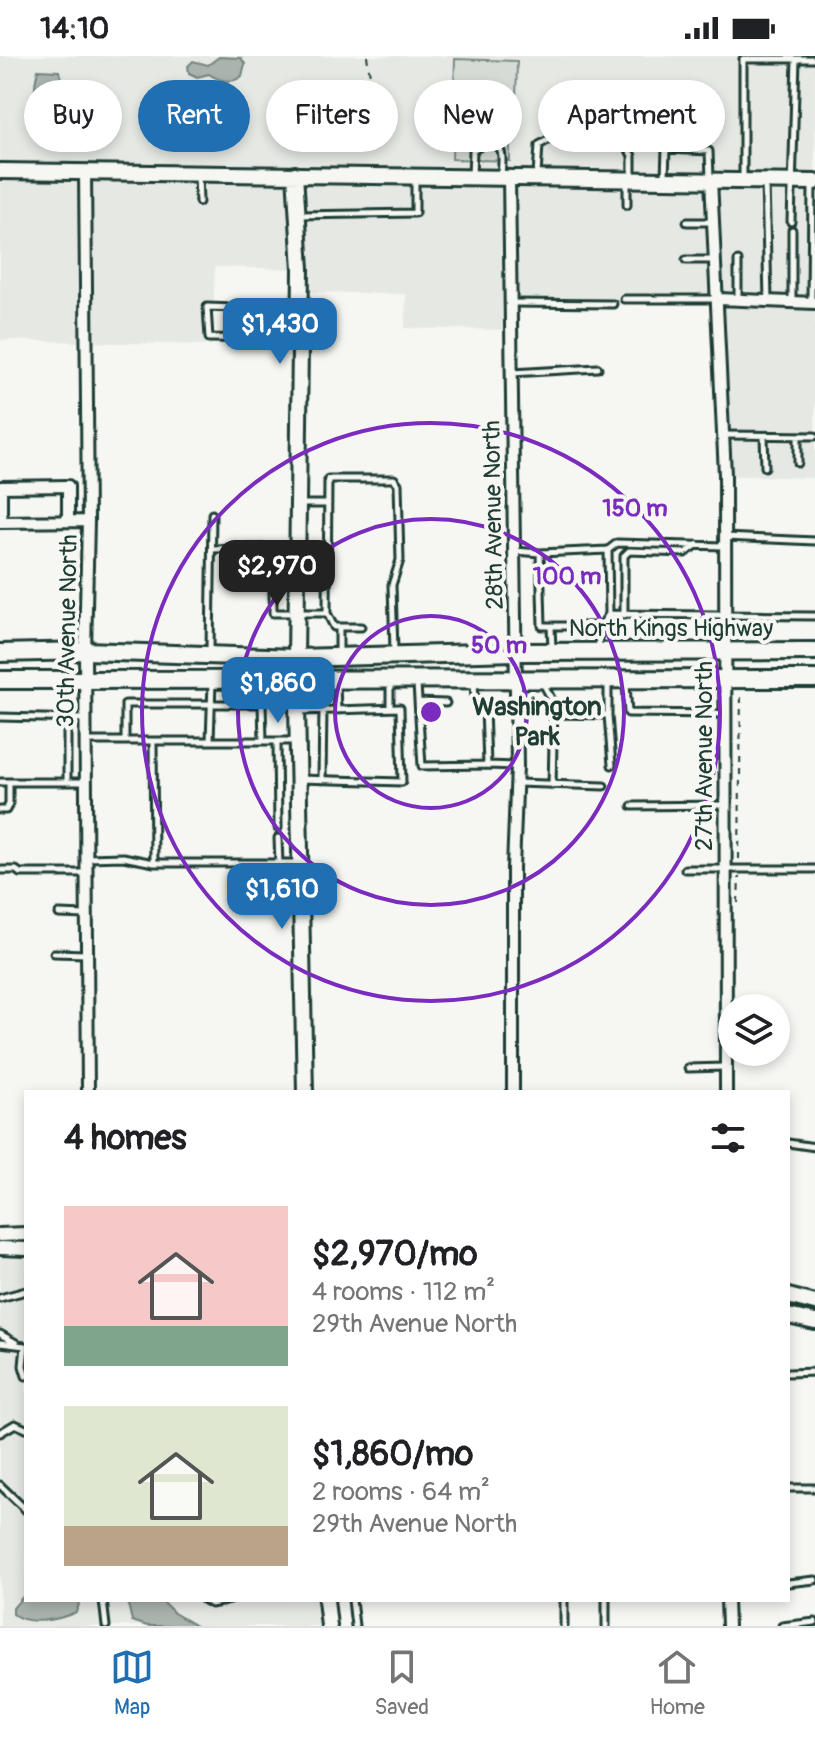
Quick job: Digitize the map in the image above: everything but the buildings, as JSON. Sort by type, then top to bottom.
[{"type":"main road","points":[[0,171],[814,182]]},
{"type":"main road","points":[[295,174],[300,310],[296,679],[305,1090]]},
{"type":"main road","name":"North Kings Highway","points":[[0,653],[85,651],[296,658],[516,652],[815,651]]},
{"type":"main road","points":[[0,680],[815,679]]},
{"type":"main road","points":[[790,1297],[815,1303]]},
{"type":"main road","points":[[790,1316],[815,1322]]},
{"type":"main road","points":[[326,1602],[329,1626]]},
{"type":"street","name":"30th Avenue North","points":[[85,171],[88,1090]]},
{"type":"street","name":"28th Avenue North","points":[[505,177],[510,303],[517,766],[513,868],[513,1090]]},
{"type":"street","name":"27th Avenue North","points":[[711,179],[725,541],[726,1090]]},
{"type":"street","points":[[718,299],[813,303]]},
{"type":"street","points":[[68,521],[68,486],[1,487],[0,522],[88,521]]},
{"type":"street","points":[[0,1235],[24,1234]]},
{"type":"street","points":[[0,1248],[24,1249]]},
{"type":"street","points":[[727,1602],[728,1626]]},
{"type":"lane","points":[[743,180],[743,59],[815,59]]},
{"type":"lane","points":[[791,222],[796,59]]},
{"type":"lane","points":[[472,176],[473,151],[490,139],[502,152],[505,177]]},
{"type":"lane","points":[[665,180],[666,149],[709,151],[711,179]]},
{"type":"lane","points":[[537,178],[539,152]]},
{"type":"lane","points":[[627,205],[630,152]]},
{"type":"lane","points":[[197,173],[199,202]]},
{"type":"lane","points":[[297,215],[415,213],[415,175]]},
{"type":"lane","points":[[765,181],[768,301]]},
{"type":"lane","points":[[813,303],[814,182]]},
{"type":"lane","points":[[687,222],[713,222]]},
{"type":"lane","points":[[792,230],[792,302]]},
{"type":"lane","points":[[686,260],[715,260]]},
{"type":"lane","points":[[738,261],[738,300]]},
{"type":"lane","points":[[624,299],[718,299]]},
{"type":"lane","points":[[510,303],[613,304]]},
{"type":"lane","points":[[263,309],[263,339],[209,338],[207,307],[300,310]]},
{"type":"lane","points":[[511,373],[598,368]]},
{"type":"lane","points":[[723,435],[815,436]]},
{"type":"lane","points":[[764,436],[765,467]]},
{"type":"lane","points":[[798,436],[798,463]]},
{"type":"lane","points":[[361,627],[334,627],[327,613],[328,479],[394,479],[398,484],[400,560],[392,585],[394,656]]},
{"type":"lane","points":[[298,504],[328,504]]},
{"type":"lane","points":[[210,655],[212,514]]},
{"type":"lane","points":[[514,550],[540,553],[608,550],[617,543],[697,545],[725,541],[815,541]]},
{"type":"lane","points":[[624,615],[624,556],[629,551],[685,553],[697,545]]},
{"type":"lane","points":[[212,549],[265,548],[273,558],[273,613],[327,613]]},
{"type":"lane","points":[[599,652],[598,626],[609,614],[608,550]]},
{"type":"lane","points":[[540,553],[542,626],[598,626]]},
{"type":"lane","points":[[273,558],[297,558]]},
{"type":"lane","points":[[609,614],[815,616]]},
{"type":"lane","points":[[551,626],[552,652]]},
{"type":"lane","points":[[339,627],[339,657]]},
{"type":"lane","points":[[210,741],[212,679]]},
{"type":"lane","points":[[335,679],[337,709]]},
{"type":"lane","points":[[390,679],[390,707]]},
{"type":"lane","points":[[417,679],[422,766],[517,766]]},
{"type":"lane","points":[[474,679],[475,699],[485,709],[487,765]]},
{"type":"lane","points":[[541,679],[554,704],[552,785]]},
{"type":"lane","points":[[608,679],[612,765]]},
{"type":"lane","points":[[626,679],[628,713],[724,714]]},
{"type":"lane","points":[[418,702],[446,703]]},
{"type":"lane","points":[[125,741],[125,704],[262,704],[263,741]]},
{"type":"lane","points":[[485,709],[515,705]]},
{"type":"lane","points":[[297,711],[400,708],[402,782],[298,779]]},
{"type":"lane","points":[[322,780],[323,709]]},
{"type":"lane","points":[[553,714],[608,715]]},
{"type":"lane","points":[[0,717],[85,719]]},
{"type":"lane","points":[[67,719],[67,782]]},
{"type":"lane","points":[[85,741],[298,741]]},
{"type":"lane","points":[[153,741],[154,863]]},
{"type":"lane","points":[[277,741],[278,828]]},
{"type":"lane","points":[[0,782],[86,782]]},
{"type":"lane","points":[[3,810],[9,804],[9,782]]},
{"type":"lane","points":[[516,783],[604,786]]},
{"type":"lane","points":[[632,806],[724,805]]},
{"type":"lane","points":[[278,838],[279,863]]},
{"type":"lane","points":[[86,858],[123,857],[154,863],[299,863]]},
{"type":"lane","points":[[685,869],[815,869]]},
{"type":"lane","points":[[0,870],[87,873]]},
{"type":"lane","points":[[59,914],[87,915]]},
{"type":"lane","points":[[54,953],[87,954]]},
{"type":"lane","points":[[688,1068],[726,1067]]},
{"type":"lane","points":[[790,1143],[815,1147]]},
{"type":"lane","points":[[0,1298],[24,1292]]},
{"type":"lane","points":[[0,1334],[17,1344]]},
{"type":"lane","points":[[0,1343],[24,1346]]},
{"type":"lane","points":[[790,1373],[815,1372]]},
{"type":"lane","points":[[0,1433],[15,1424],[24,1428]]},
{"type":"lane","points":[[0,1485],[24,1508]]},
{"type":"lane","points":[[790,1488],[815,1488]]},
{"type":"lane","points":[[790,1583],[815,1580]]},
{"type":"lane","points":[[103,1602],[106,1626]]},
{"type":"lane","points":[[352,1602],[355,1626]]},
{"type":"lane","points":[[564,1602],[564,1626]]},
{"type":"lane","points":[[606,1602],[606,1626]]},
{"type":"lane","points":[[782,1626],[815,1622]]},
{"type":"path","points":[[367,56],[370,76]]},
{"type":"path","points":[[723,679],[742,694],[738,901]]},
{"type":"shaded area","points":[[0,56],[815,56],[815,478],[725,475],[717,299],[510,299],[509,330],[405,328],[406,294],[300,292],[300,269],[215,267],[212,345],[0,340]]},
{"type":"shaded area","points":[[219,57],[241,58],[245,64],[242,76],[234,80],[223,80],[209,74],[197,77],[189,73],[188,66],[193,61],[208,65]]},
{"type":"shaded area","points":[[455,59],[517,61],[517,80],[454,80]]},
{"type":"shaded area","points":[[38,70],[59,71],[61,79],[61,80],[36,80]]},
{"type":"shaded area","points":[[452,152],[510,152],[510,161],[452,159]]},
{"type":"shaded area","points":[[0,1248],[24,1249],[24,1602],[326,1602],[329,1626],[0,1626]]},
{"type":"shaded area","points":[[24,1595],[24,1602],[78,1602],[79,1605],[76,1612],[44,1620],[19,1618],[13,1614],[13,1608]]},
{"type":"shaded area","points":[[127,1602],[163,1602],[174,1613],[196,1626],[147,1626],[132,1621]]},
{"type":"district","name":"Washington Park","points":[[537,721]]}]
